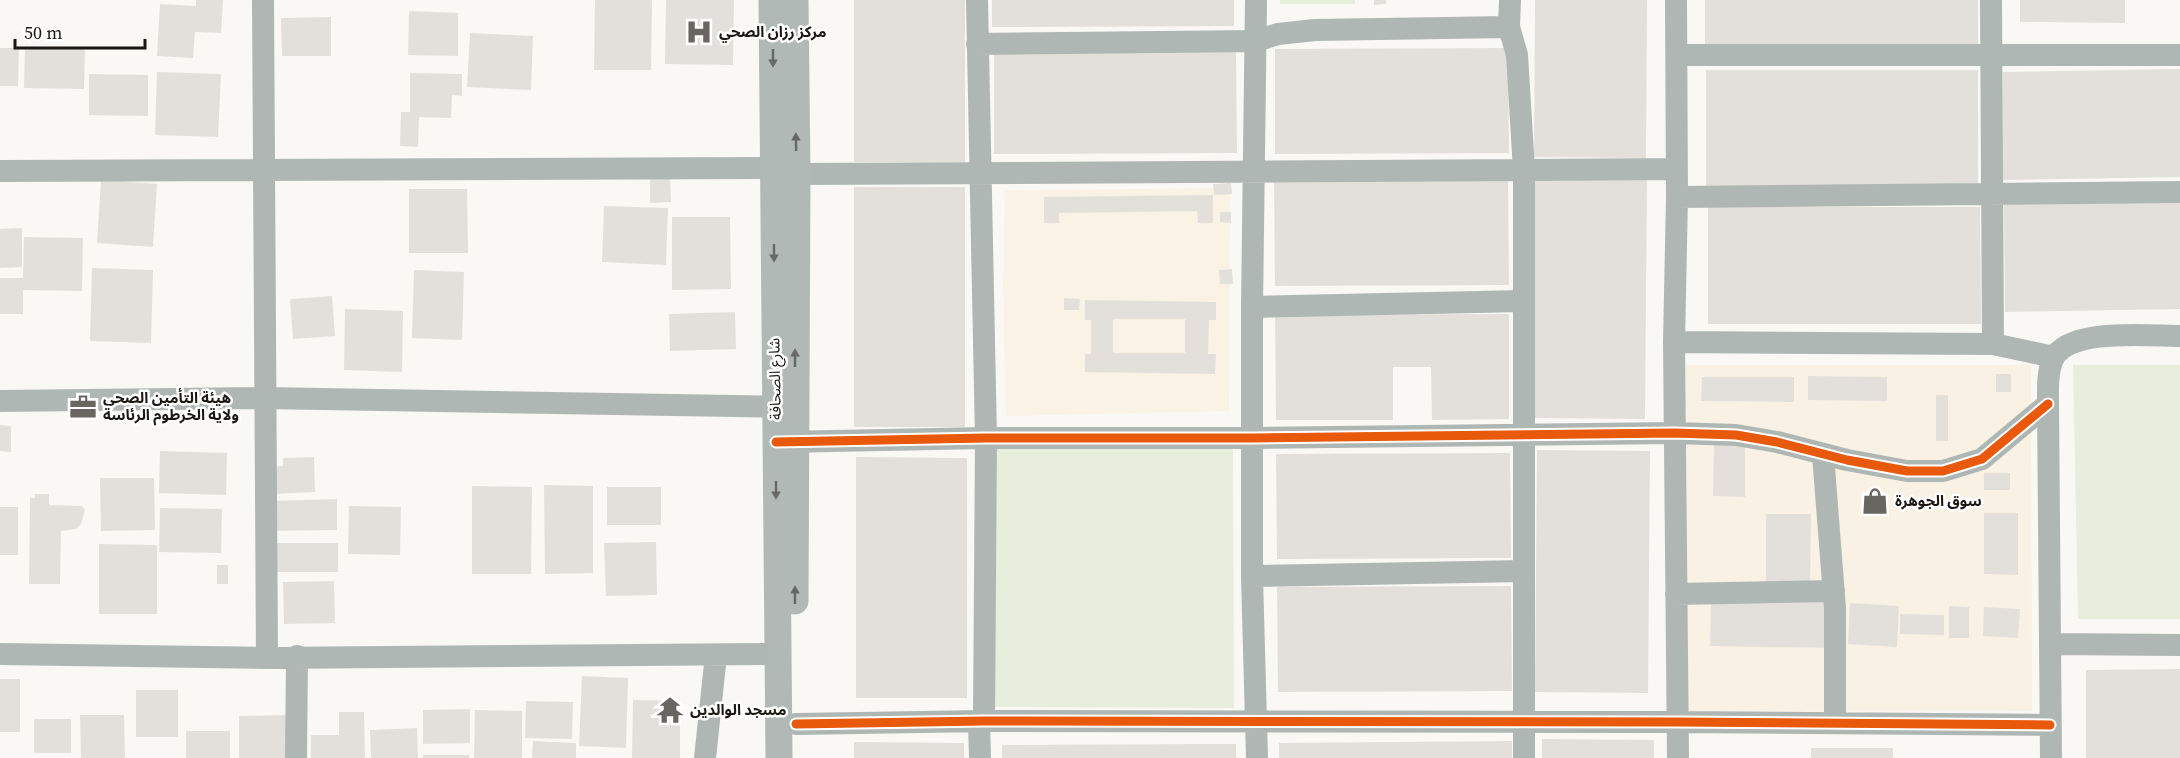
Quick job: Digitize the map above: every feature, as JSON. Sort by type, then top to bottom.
[{"type":"main road","name":"شارع الصحافة","points":[[772,0],[785,171]]},
{"type":"main road","name":"شارع الصحافة","points":[[795,0],[785,171],[785,407],[796,758]]},
{"type":"main road","name":"شارع الصحافة","points":[[779,758],[777,654],[786,441]]},
{"type":"street","points":[[262,0],[267,658]]},
{"type":"street","points":[[977,0],[986,438],[980,758]]},
{"type":"street","points":[[1256,0],[1252,307],[1252,576],[1257,758]]},
{"type":"street","points":[[1510,0],[1509,27],[1517,55],[1524,170],[1524,758]]},
{"type":"street","points":[[1676,0],[1677,197],[1674,342],[1678,758]]},
{"type":"street","points":[[1991,0],[1993,344]]},
{"type":"street","points":[[977,44],[1256,41],[1278,34],[1315,30],[1509,27]]},
{"type":"street","points":[[1677,55],[2180,55]]},
{"type":"street","points":[[0,171],[263,169],[1254,173],[1676,169]]},
{"type":"street","points":[[1677,197],[2180,192]]},
{"type":"street","points":[[1252,307],[1523,301]]},
{"type":"street","points":[[2050,758],[2048,404],[2049,378],[2054,357],[2067,345],[2092,337],[2180,336]]},
{"type":"street","points":[[1674,342],[1993,344],[2054,357]]},
{"type":"street","points":[[0,401],[264,398],[785,407]]},
{"type":"street","points":[[786,441],[1675,433],[1736,435],[1907,471],[1943,471],[1982,459],[2048,404]]},
{"type":"street","points":[[1823,454],[1834,591],[1835,723]]},
{"type":"street","points":[[1252,576],[1524,571]]},
{"type":"street","points":[[1676,594],[1834,591]]},
{"type":"street","points":[[2050,644],[2180,645]]},
{"type":"street","points":[[0,654],[267,658],[777,654]]},
{"type":"street","points":[[705,758],[717,655]]},
{"type":"street","points":[[296,758],[297,656]]},
{"type":"street","points":[[796,724],[982,721],[2050,725]]},
{"type":"shaded area","points":[[1230,188],[1229,411],[1006,416],[1003,287],[1005,190]]},
{"type":"shaded area","points":[[1686,365],[2031,365],[2032,711],[1687,712]]},
{"type":"green space","points":[[1280,0],[1355,0],[1355,4],[1280,4]]},
{"type":"green space","points":[[2073,365],[2180,365],[2180,619],[2078,619]]},
{"type":"green space","points":[[1233,444],[1234,708],[995,707],[990,445]]},
{"type":"building","points":[[196,0],[223,0],[221,33],[195,32],[193,58],[157,56],[160,4],[196,6]]},
{"type":"building","points":[[595,0],[652,0],[651,70],[594,70]]},
{"type":"building","name":"مركز رزان الصحي","points":[[666,0],[734,0],[733,65],[665,64]]},
{"type":"building","points":[[854,0],[965,0],[965,162],[854,162]]},
{"type":"building","points":[[992,0],[1234,0],[1234,26],[992,27]]},
{"type":"building","points":[[1374,0],[1386,0],[1386,4],[1374,5]]},
{"type":"building","points":[[1535,0],[1647,0],[1646,158],[1534,157]]},
{"type":"building","points":[[1705,0],[1978,0],[1978,45],[1705,45]]},
{"type":"building","points":[[2020,0],[2125,0],[2125,23],[2020,22]]},
{"type":"building","points":[[409,11],[458,13],[458,56],[408,55]]},
{"type":"building","points":[[331,17],[331,56],[282,56],[281,18]]},
{"type":"building","points":[[470,33],[533,36],[531,90],[467,87]]},
{"type":"building","points":[[25,47],[85,49],[84,89],[24,88]]},
{"type":"building","points":[[0,48],[19,48],[18,86],[0,86]]},
{"type":"building","points":[[994,48],[1236,48],[1237,153],[994,154]]},
{"type":"building","points":[[1508,48],[1509,153],[1275,154],[1275,49]]},
{"type":"building","points":[[2180,69],[2180,177],[2003,180],[2003,72]]},
{"type":"building","points":[[1706,70],[1978,70],[1978,187],[1706,186]]},
{"type":"building","points":[[157,72],[221,74],[218,137],[155,135]]},
{"type":"building","points":[[410,73],[462,74],[462,96],[452,95],[451,118],[419,117],[418,147],[400,146],[401,112],[410,112]]},
{"type":"building","points":[[89,74],[148,75],[148,116],[89,115]]},
{"type":"building","points":[[1535,176],[1647,177],[1645,419],[1533,418]]},
{"type":"building","points":[[650,178],[670,178],[671,202],[650,203]]},
{"type":"building","points":[[101,180],[157,184],[153,247],[97,243]]},
{"type":"building","points":[[1508,180],[1509,285],[1275,286],[1274,181]]},
{"type":"building","points":[[1231,183],[1232,194],[1214,195],[1213,184]]},
{"type":"building","points":[[854,187],[965,187],[965,427],[854,427]]},
{"type":"building","points":[[409,189],[467,189],[468,253],[409,253]]},
{"type":"building","points":[[1213,195],[1213,223],[1198,223],[1197,211],[1059,213],[1059,223],[1044,223],[1044,197]]},
{"type":"building","points":[[2180,202],[2180,309],[2005,312],[2004,204]]},
{"type":"building","points":[[604,206],[668,208],[666,265],[602,262]]},
{"type":"building","points":[[1708,207],[1980,207],[1981,324],[1708,324]]},
{"type":"building","points":[[1220,212],[1231,212],[1231,223],[1220,222]]},
{"type":"building","points":[[672,217],[730,217],[731,289],[672,290]]},
{"type":"building","points":[[22,228],[22,267],[0,268],[0,229]]},
{"type":"building","points":[[24,237],[83,238],[82,291],[23,290],[23,314],[0,314],[0,278],[23,278]]},
{"type":"building","points":[[92,268],[153,270],[151,343],[90,341]]},
{"type":"building","points":[[1232,269],[1233,284],[1220,284],[1219,270]]},
{"type":"building","points":[[414,270],[464,272],[462,340],[412,338]]},
{"type":"building","points":[[332,296],[335,336],[293,339],[290,299]]},
{"type":"building","points":[[1064,298],[1080,299],[1079,310],[1064,310]]},
{"type":"building","points":[[1085,300],[1216,302],[1216,320],[1209,320],[1208,354],[1216,354],[1215,374],[1085,372],[1085,354],[1091,354],[1091,320],[1085,320]],"holes":[[[1113,319],[1185,319],[1185,353],[1113,353]]]},
{"type":"building","points":[[345,309],[403,311],[402,372],[344,370]]},
{"type":"building","points":[[735,312],[736,349],[670,351],[669,314]]},
{"type":"building","points":[[1509,314],[1509,419],[1432,420],[1431,367],[1393,367],[1393,420],[1276,420],[1275,315]]},
{"type":"building","points":[[1996,374],[2011,374],[2011,392],[1996,392]]},
{"type":"building","points":[[1808,376],[1887,377],[1887,401],[1808,400]]},
{"type":"building","points":[[1702,377],[1794,377],[1794,402],[1701,401]]},
{"type":"building","points":[[1936,395],[1948,395],[1948,441],[1936,441]]},
{"type":"building","points":[[0,425],[11,426],[11,452],[0,451]]},
{"type":"building","points":[[1714,444],[1745,444],[1745,497],[1713,496]]},
{"type":"building","points":[[1537,450],[1650,451],[1648,693],[1535,692]]},
{"type":"building","points":[[160,451],[227,453],[226,495],[159,493]]},
{"type":"building","points":[[1510,453],[1511,558],[1277,559],[1276,454]]},
{"type":"building","points":[[314,457],[315,492],[271,494],[270,467],[283,466],[283,458]]},
{"type":"building","points":[[856,457],[967,458],[967,698],[856,698]]},
{"type":"building","points":[[1984,473],[2010,473],[2010,490],[1984,490]]},
{"type":"building","points":[[100,478],[154,478],[155,530],[101,531]]},
{"type":"building","points":[[544,485],[593,486],[593,573],[545,574]]},
{"type":"building","points":[[472,486],[532,487],[531,574],[472,574]]},
{"type":"building","points":[[607,487],[661,487],[661,525],[607,525]]},
{"type":"building","points":[[35,494],[49,494],[49,505],[82,506],[85,510],[81,524],[76,529],[61,531],[60,584],[29,584],[30,498],[35,498]]},
{"type":"building","points":[[337,499],[337,530],[270,531],[269,501]]},
{"type":"building","points":[[349,506],[401,507],[400,555],[348,554]]},
{"type":"building","points":[[0,507],[18,507],[18,555],[0,555]]},
{"type":"building","points":[[160,508],[222,509],[221,553],[159,552]]},
{"type":"building","points":[[1984,513],[2018,513],[2018,575],[1984,574]]},
{"type":"building","points":[[1766,514],[1811,514],[1810,584],[1766,583]]},
{"type":"building","points":[[656,542],[657,595],[606,596],[604,543]]},
{"type":"building","points":[[274,543],[338,543],[338,572],[274,572]]},
{"type":"building","points":[[99,544],[157,545],[157,614],[99,614]]},
{"type":"building","points":[[217,565],[228,565],[228,584],[217,584]]},
{"type":"building","points":[[334,581],[335,623],[284,624],[283,582]]},
{"type":"building","points":[[1511,586],[1512,691],[1278,692],[1277,587]]},
{"type":"building","points":[[1711,600],[1832,602],[1831,648],[1710,646]]},
{"type":"building","points":[[1850,603],[1899,606],[1897,647],[1848,644]]},
{"type":"building","points":[[1949,606],[1969,607],[1969,638],[1949,638]]},
{"type":"building","points":[[1984,607],[2020,609],[2018,638],[1983,636]]},
{"type":"building","points":[[1900,614],[1944,615],[1944,635],[1900,634]]},
{"type":"building","points":[[2180,669],[2180,758],[2086,758],[2086,670]]},
{"type":"building","points":[[582,676],[628,678],[626,748],[579,746]]},
{"type":"building","points":[[0,679],[20,679],[20,732],[0,732]]},
{"type":"building","points":[[136,690],[178,690],[178,737],[136,737]]},
{"type":"building","points":[[633,700],[680,701],[680,758],[632,758]]},
{"type":"building","points":[[526,701],[573,702],[572,739],[525,738]]},
{"type":"building","points":[[470,709],[470,743],[423,744],[423,710]]},
{"type":"building","points":[[475,710],[522,711],[522,758],[474,758]]},
{"type":"building","points":[[339,712],[364,712],[365,758],[311,758],[311,735],[339,735]]},
{"type":"building","points":[[80,715],[124,715],[125,758],[81,758]]},
{"type":"building","points":[[288,715],[288,758],[239,758],[239,716]]},
{"type":"building","points":[[34,719],[71,719],[71,753],[34,753]]},
{"type":"building","points":[[417,728],[418,758],[371,758],[370,730]]},
{"type":"building","points":[[186,731],[230,731],[230,758],[186,758]]},
{"type":"building","points":[[1542,739],[1654,740],[1654,758],[1542,758]]},
{"type":"building","points":[[533,741],[576,743],[576,758],[532,758]]},
{"type":"building","points":[[1512,741],[1512,758],[1279,758],[1279,743]]},
{"type":"building","points":[[854,742],[964,743],[964,758],[854,758]]},
{"type":"building","points":[[1236,744],[1236,758],[1002,758],[1002,745]]},
{"type":"building","points":[[1811,748],[1893,748],[1893,758],[1811,758]]},
{"type":"building","points":[[423,755],[469,755],[469,758],[423,758]]},
{"type":"cycle path","points":[[776,442],[986,438],[1252,438],[1675,433],[1736,435],[1907,471],[1943,471],[1982,459],[2048,404]]},
{"type":"cycle path","points":[[796,724],[984,721],[2050,725]]},
{"type":"place","name":"مركز رزان الصحي","points":[[699,32]]},
{"type":"place","name":"هيئة التأمين الصحي ولاية الخرطوم الرئاسة","points":[[83,407]]},
{"type":"place","name":"سوق الجوهرة","points":[[1875,501]]},
{"type":"place","name":"مسجد الوالدين","points":[[670,710]]}]
